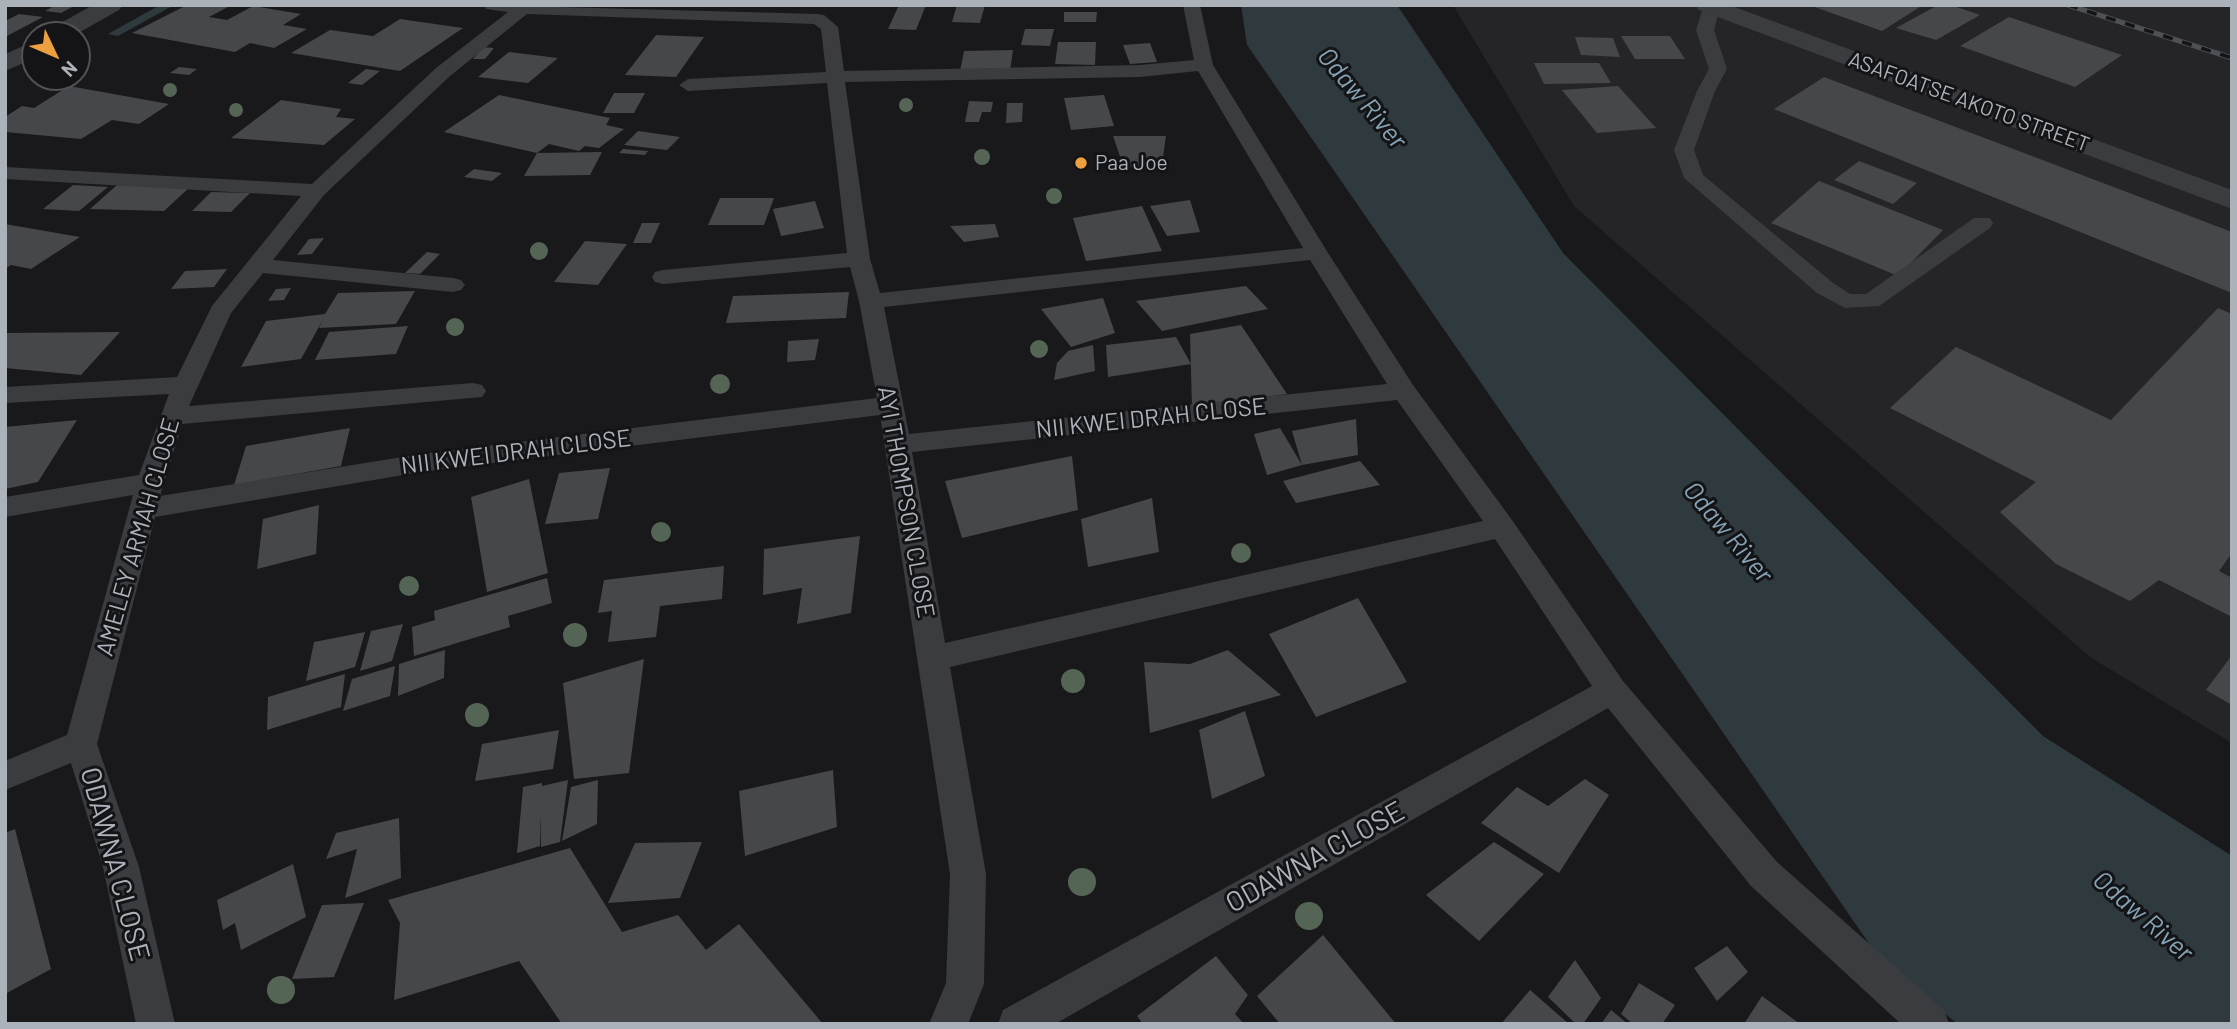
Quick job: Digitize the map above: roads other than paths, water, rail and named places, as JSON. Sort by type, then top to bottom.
[{"type":"street","points":[[82,21],[111,5]]},
{"type":"street","name":"ASAFOATSE AKOTO STREET","points":[[1709,6],[2232,200]]},
{"type":"street","points":[[5,64],[21,55]]},
{"type":"lane","name":"AYI THOMPSON CLOSE","points":[[492,5],[784,18],[820,12],[829,27],[859,259],[871,302],[898,444],[968,874],[965,984],[948,1024]]},
{"type":"lane","points":[[1191,5],[1205,65],[1317,253],[1405,391],[1502,527],[1612,690],[1764,874],[1930,1024]]},
{"type":"lane","points":[[1709,6],[1705,30],[1718,69],[1706,91],[1684,149],[1694,178],[1825,288],[1845,301],[1871,301],[1982,223]]},
{"type":"lane","name":"AMELEY ARMAH CLOSE","points":[[81,744],[147,496],[172,416],[220,311],[317,191],[443,72],[525,7]]},
{"type":"lane","points":[[688,85],[837,76],[1140,71],[1205,65]]},
{"type":"lane","points":[[5,173],[317,191]]},
{"type":"lane","points":[[871,302],[1317,253]]},
{"type":"lane","points":[[663,277],[859,259]]},
{"type":"lane","points":[[255,265],[453,285]]},
{"type":"lane","points":[[5,395],[187,385]]},
{"type":"lane","points":[[172,416],[474,391]]},
{"type":"lane","name":"NII KWEI DRAH CLOSE","points":[[898,444],[1405,391]]},
{"type":"lane","name":"NII KWEI DRAH CLOSE","points":[[5,507],[147,496],[891,405]]},
{"type":"lane","points":[[933,658],[1502,527]]},
{"type":"lane","name":"ODAWNA CLOSE","points":[[1017,1024],[1612,690]]},
{"type":"lane","name":"ODAWNA CLOSE","points":[[5,776],[81,744],[121,867],[156,1024]]},
{"type":"water","name":"Odaw River","points":[[1241,5],[1397,5],[1563,253],[2043,736],[2232,856],[2232,1024],[1958,1024],[1886,968],[1247,45]]},
{"type":"waterway","points":[[114,34],[169,5]]},
{"type":"railway","points":[[2068,5],[2232,58]]},
{"type":"place","name":"Paa Joe","points":[[1081,163]]}]
